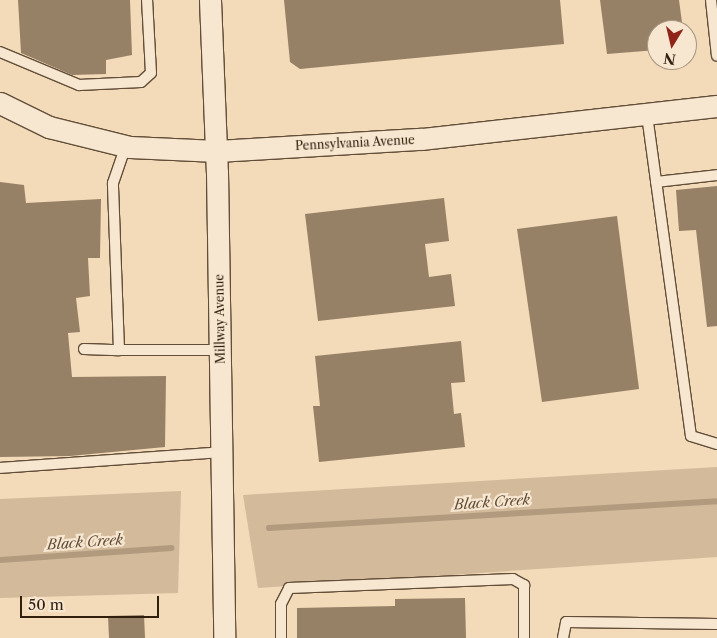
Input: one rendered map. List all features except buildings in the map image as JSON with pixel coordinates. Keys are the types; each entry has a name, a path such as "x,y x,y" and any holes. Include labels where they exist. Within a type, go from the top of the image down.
{"street":[{"name":"Millway Avenue","path":"210,0 217,151 223,452 224,638"},
{"name":"Pennsylvania Avenue","path":"0,103 49,127 126,146 217,151 422,140 717,106"}],"lane":[{"path":"0,52 79,85 141,82 151,73 147,0"},
{"path":"711,0 717,56"},
{"path":"647,115 691,436 717,444"},
{"path":"119,350 113,183 126,146"},
{"path":"656,182 717,175"},
{"path":"84,349 221,350"},
{"path":"0,468 223,452"},
{"path":"280,638 281,604 289,588 513,579 524,585 524,638"},
{"path":"563,638 566,622 717,624"}],"shaded area":[{"path":"717,467 717,557 258,588 243,495"},
{"path":"181,491 178,593 0,598 0,499"}],"waterway":[{"name":"Black Creek","path":"269,528 717,501"},
{"name":"Black Creek","path":"0,560 172,548"}]}
